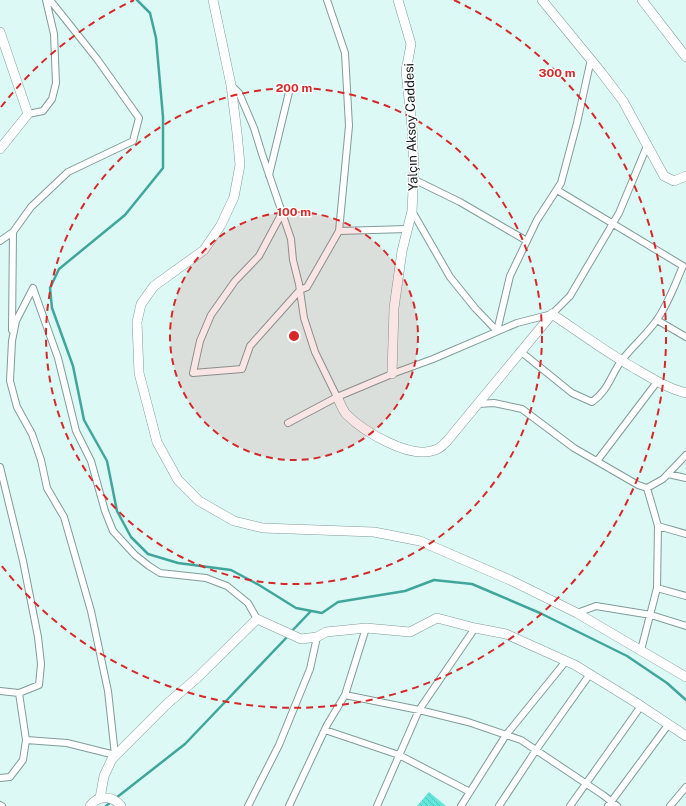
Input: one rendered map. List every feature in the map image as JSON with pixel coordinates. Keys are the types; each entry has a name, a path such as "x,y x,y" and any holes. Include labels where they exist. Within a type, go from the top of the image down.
{"street":[{"path":"0,149 28,114 43,111 52,99 56,83 54,34 46,0"},
{"path":"0,241 13,232 31,207 68,172 133,141 139,118 98,59 50,0"},
{"path":"213,0 231,85 240,166 234,197 221,225 204,250 154,286 141,304 137,322 139,374 157,442 178,480 200,501 234,521 263,528 374,532 420,541 510,580 577,613 686,677"},
{"path":"282,213 259,256 235,281 211,316 200,341 194,373 242,369 250,346 300,290 307,287 338,231 349,126 346,60 327,0"},
{"name":"Yalçın Aksoy Caddesi","path":"392,374 394,308 402,251 412,211 413,179 412,127 406,71 411,44 398,0"},
{"path":"542,0 591,59 623,101 664,176 674,181 686,176"},
{"path":"642,0 686,57"},
{"path":"0,32 28,114"},
{"path":"497,332 510,276 537,220 561,183 591,59"},
{"path":"231,85 239,93 246,107 270,176 291,239 293,260 300,290 304,318 315,352 337,397 346,413 377,438 401,449 421,452 435,450 445,442 552,314 570,296 619,213 647,146"},
{"path":"270,176 290,92"},
{"path":"413,179 460,202 527,241"},
{"path":"520,352 572,393 592,402 598,398 611,381 622,361 657,320 685,267 557,190"},
{"path":"412,211 450,277 497,332"},
{"path":"338,231 407,229"},
{"path":"13,232 10,381 17,407 32,434 41,460 48,488 64,517 91,611 108,691 115,755"},
{"path":"12,341 16,322 33,288 58,358 76,431 91,461 105,511 113,531 135,555 160,573 206,578 227,586 248,602 257,619 301,640 317,637 326,632 366,628 410,632 437,618 506,634 566,661 590,674 686,736"},
{"path":"288,423 337,397 392,374 433,359 518,323 552,314 622,361 657,382 670,389 686,394"},
{"path":"657,320 686,337"},
{"path":"597,461 657,382"},
{"path":"478,404 494,403 522,409 574,448 638,485 647,488 663,479 686,455"},
{"path":"0,466 23,561 38,637 41,664 39,685 19,693 0,691"},
{"path":"668,474 686,478"},
{"path":"641,650 657,588 658,526 647,488"},
{"path":"658,526 686,534"},
{"path":"657,588 686,596"},
{"path":"577,613 596,606 651,615 686,626"},
{"path":"100,798 104,776 115,755 257,619"},
{"path":"289,806 325,730 345,695 366,628"},
{"path":"378,806 419,710 475,628"},
{"path":"248,806 279,745 310,669 317,637"},
{"path":"461,806 506,735 566,661"},
{"path":"499,806 536,750 590,674"},
{"path":"0,778 10,777 23,760 26,740 19,693"},
{"path":"345,695 419,710 468,722 521,740 585,783 612,805 668,724"},
{"path":"570,806 641,706"},
{"path":"325,730 399,755 470,792"},
{"path":"26,740 67,743 115,755"},
{"path":"670,806 686,786"},
{"path":"90,806 94,801 100,798 111,798 121,806"}],"building":[{"path":"429,792 446,806 417,806"}],"waterway":[{"path":"137,0 150,13 156,38 163,117 163,168 125,215 59,269 50,288 52,308 73,366 84,420 107,461 117,511 131,537 148,554 178,563 231,570 296,608 322,613 338,602 405,591 434,580 472,584 540,613 627,656 667,683 686,700"},
{"path":"291,632 311,611"},
{"path":"116,798 185,744 288,636"},
{"path":"106,806 112,801"}]}
